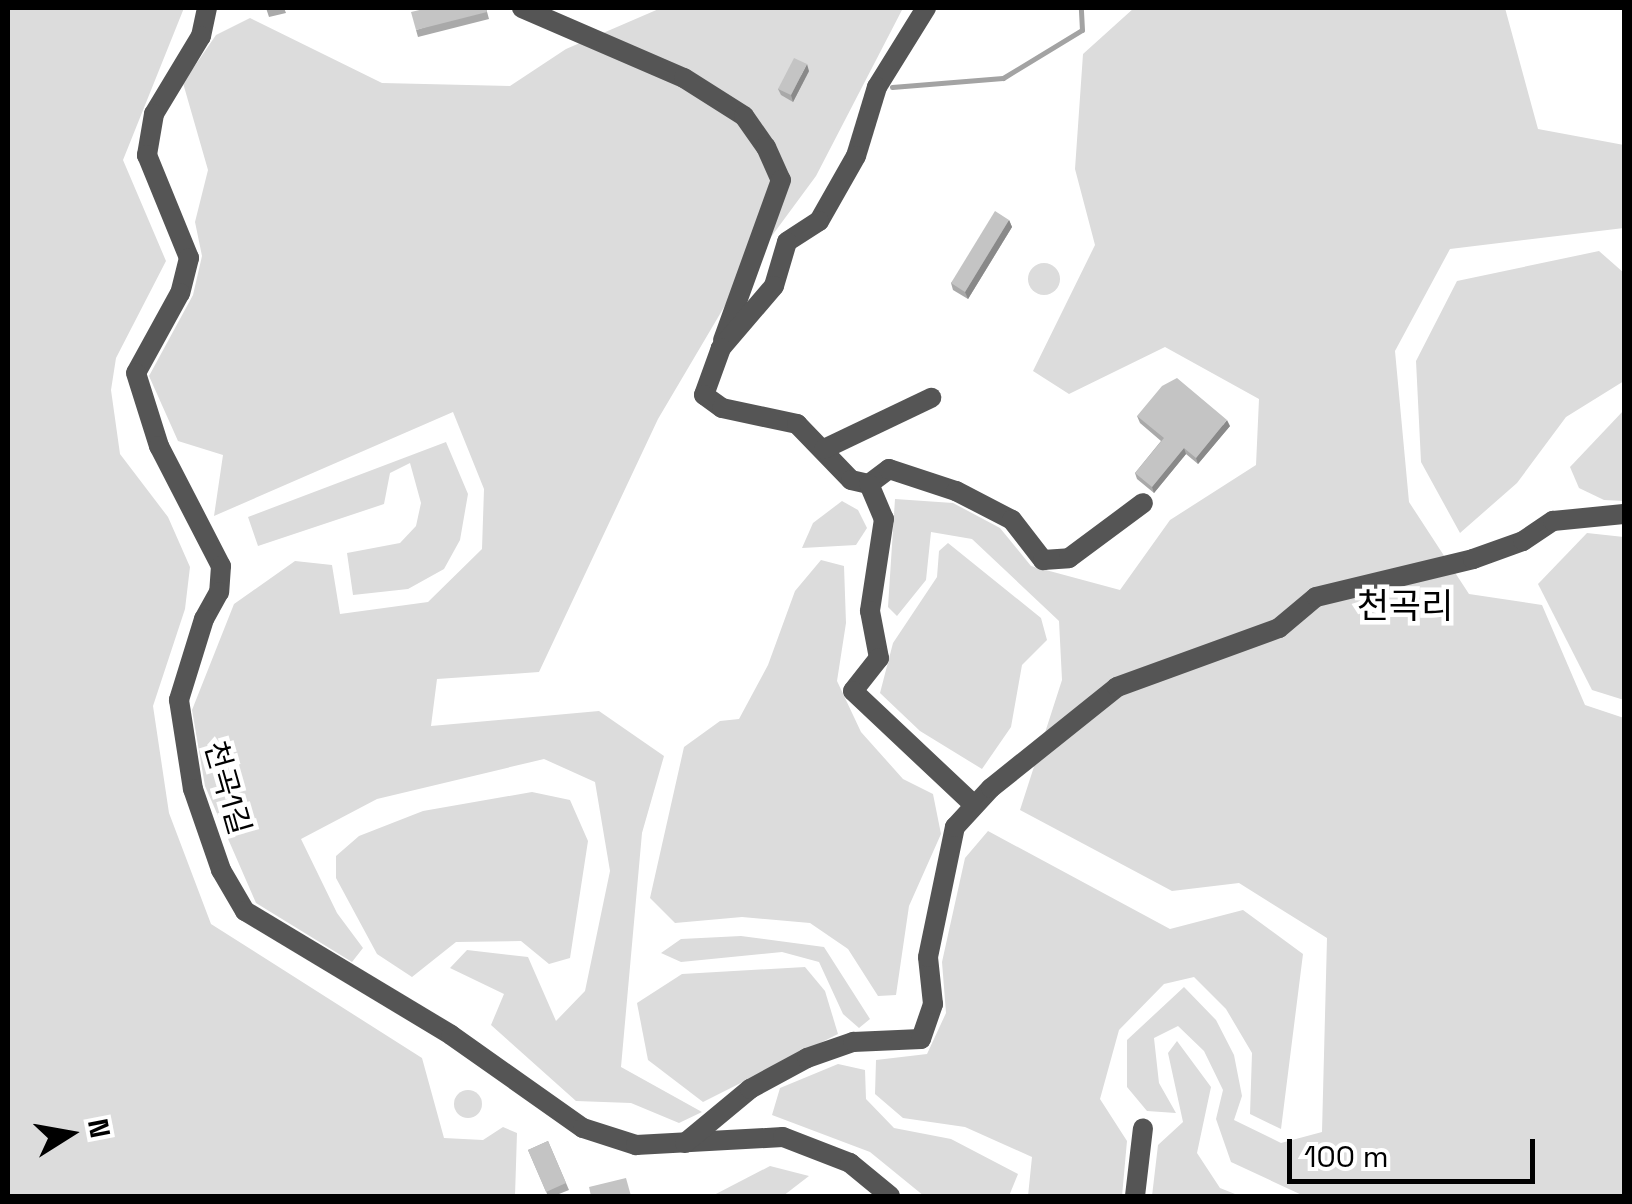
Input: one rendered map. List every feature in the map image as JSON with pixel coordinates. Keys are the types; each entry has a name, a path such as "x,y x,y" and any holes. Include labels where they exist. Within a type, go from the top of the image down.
{"street":[{"name":"천곡1길","path":"206,8 201,36 154,114 147,155 189,258 180,293 136,373 159,446 220,566 220,592 204,618 179,700 193,790 221,870 245,911 452,1035 582,1128 636,1145 784,1137 850,1163 890,1196"},
{"path":"522,8 684,78 744,116 766,147 781,180 704,395 722,408 797,424 851,480 869,484 890,469 956,491 1012,520 1043,560 1070,558 1143,503"},
{"path":"721,348 774,286 787,242 819,221 856,156 877,88 926,8"},
{"path":"824,449 931,398"},
{"path":"869,484 884,519 870,611 879,658 853,691 974,805"},
{"path":"684,1144 750,1089 807,1058 853,1042 887,1046 921,1039 932,1004 928,957 955,827 974,805 1116,687 1279,628 1316,597 1473,559 1523,541 1553,522 1624,514"},
{"path":"1135,1196 1143,1128"}],"shaded area":[{"path":"8,8 184,8 123,160 166,261 116,358 111,390 120,454 168,517 190,567 185,609 153,706 169,813 211,924 422,1058 444,1138 483,1140 503,1127 517,1133 515,1196 8,1196"},
{"path":"661,8 903,8 816,176 743,275 658,419 539,672 437,679 431,726 599,711 664,756 642,833 621,1067 702,1112 679,1123 631,1103 576,1101 491,1025 504,994 450,968 467,950 528,957 556,1021 585,991 610,871 595,782 544,759 377,799 301,839 337,913 363,948 352,962 256,903 205,786 192,710 234,604 295,561 332,565 340,614 428,602 482,549 484,489 453,412 214,516 223,455 178,441 149,376 193,295 202,256 195,222 208,170 183,83 216,35 250,18 382,83 510,86 566,49"},
{"path":"1134,8 1505,8 1538,129 1624,145 1624,228 1450,249 1395,351 1409,502 1469,594 1542,605 1585,705 1624,718 1624,1196 1304,1196 1231,1162 1216,1119 1223,1090 1204,1051 1178,1026 1154,1038 1159,1083 1176,1113 1147,1111 1127,1087 1127,1040 1184,987 1216,1020 1234,1055 1242,1096 1234,1120 1281,1143 1322,1132 1327,938 1239,883 1172,891 1020,810 1062,680 1059,621 972,539 931,532 926,580 897,616 888,607 895,499 953,503 1000,528 1031,566 1120,590 1170,520 1256,465 1259,399 1165,347 1069,394 1033,371 1095,245 1075,169 1083,54"},
{"path":"1599,251 1624,273 1624,381 1566,417 1517,483 1460,533 1421,462 1416,361 1457,281"},
{"path":"1044,263 1055,268 1060,279 1055,290 1044,295 1033,290 1028,279 1033,268"},
{"path":"1624,410 1624,501 1604,500 1579,488 1570,467"},
{"path":"446,442 468,494 460,540 444,569 408,589 353,595 347,553 400,543 416,526 421,503 410,463 390,473 384,504 258,546 248,517"},
{"path":"842,501 858,510 867,528 856,545 802,548 813,523"},
{"path":"1587,533 1624,537 1624,700 1592,690 1538,584"},
{"path":"948,543 1041,618 1047,640 1022,665 1011,727 982,769 920,731 880,693 893,643 937,577 939,551"},
{"path":"821,560 844,566 846,623 837,681 861,732 903,779 933,794 941,834 909,906 896,995 878,996 848,949 810,923 742,917 675,923 650,898 684,747 720,721 739,719 768,665 795,591"},
{"path":"532,792 570,800 588,841 570,958 549,964 521,941 456,942 412,977 377,954 336,878 336,856 359,836 423,811"},
{"path":"988,831 1170,929 1243,910 1303,954 1281,1129 1250,1114 1252,1053 1226,1009 1194,977 1164,984 1119,1030 1100,1099 1127,1141 1122,1196 1028,1196 1032,1157 965,1127 903,1118 875,1094 876,1060 927,1054 946,1013 942,962 965,858"},
{"path":"741,936 824,947 870,1019 859,1028 843,1014 819,962 782,952 681,962 661,953 681,939"},
{"path":"805,967 825,991 838,1034 703,1102 648,1060 637,1003 682,974"},
{"path":"1177,1041 1211,1087 1197,1153 1220,1188 1240,1196 1152,1196 1158,1145 1183,1122 1168,1053"},
{"path":"838,1064 865,1070 866,1099 894,1128 951,1139 1018,1174 1009,1196 924,1196 870,1152 772,1115 780,1088"},
{"path":"468,1090 478,1094 482,1104 478,1114 468,1118 458,1114 454,1104 458,1094"},
{"path":"770,1166 809,1176 783,1196 712,1196"}],"building":[{"path":"428,8 485,8 487,12 416,30 411,12"},
{"path":"794,58 807,64 791,95 778,89"},
{"path":"995,211 1009,220 965,292 951,283"},
{"path":"1177,378 1227,420 1196,458 1184,448 1152,487 1135,473 1164,438 1137,416 1162,386"},
{"path":"548,1141 566,1183 546,1192 528,1150"},
{"path":"626,1178 631,1196 591,1196 589,1187"}],"waterway":[{"path":"892,87 1003,78 1082,30 1081,8"}],"district":[{"name":"천곡리","path":"1405,606"}]}
